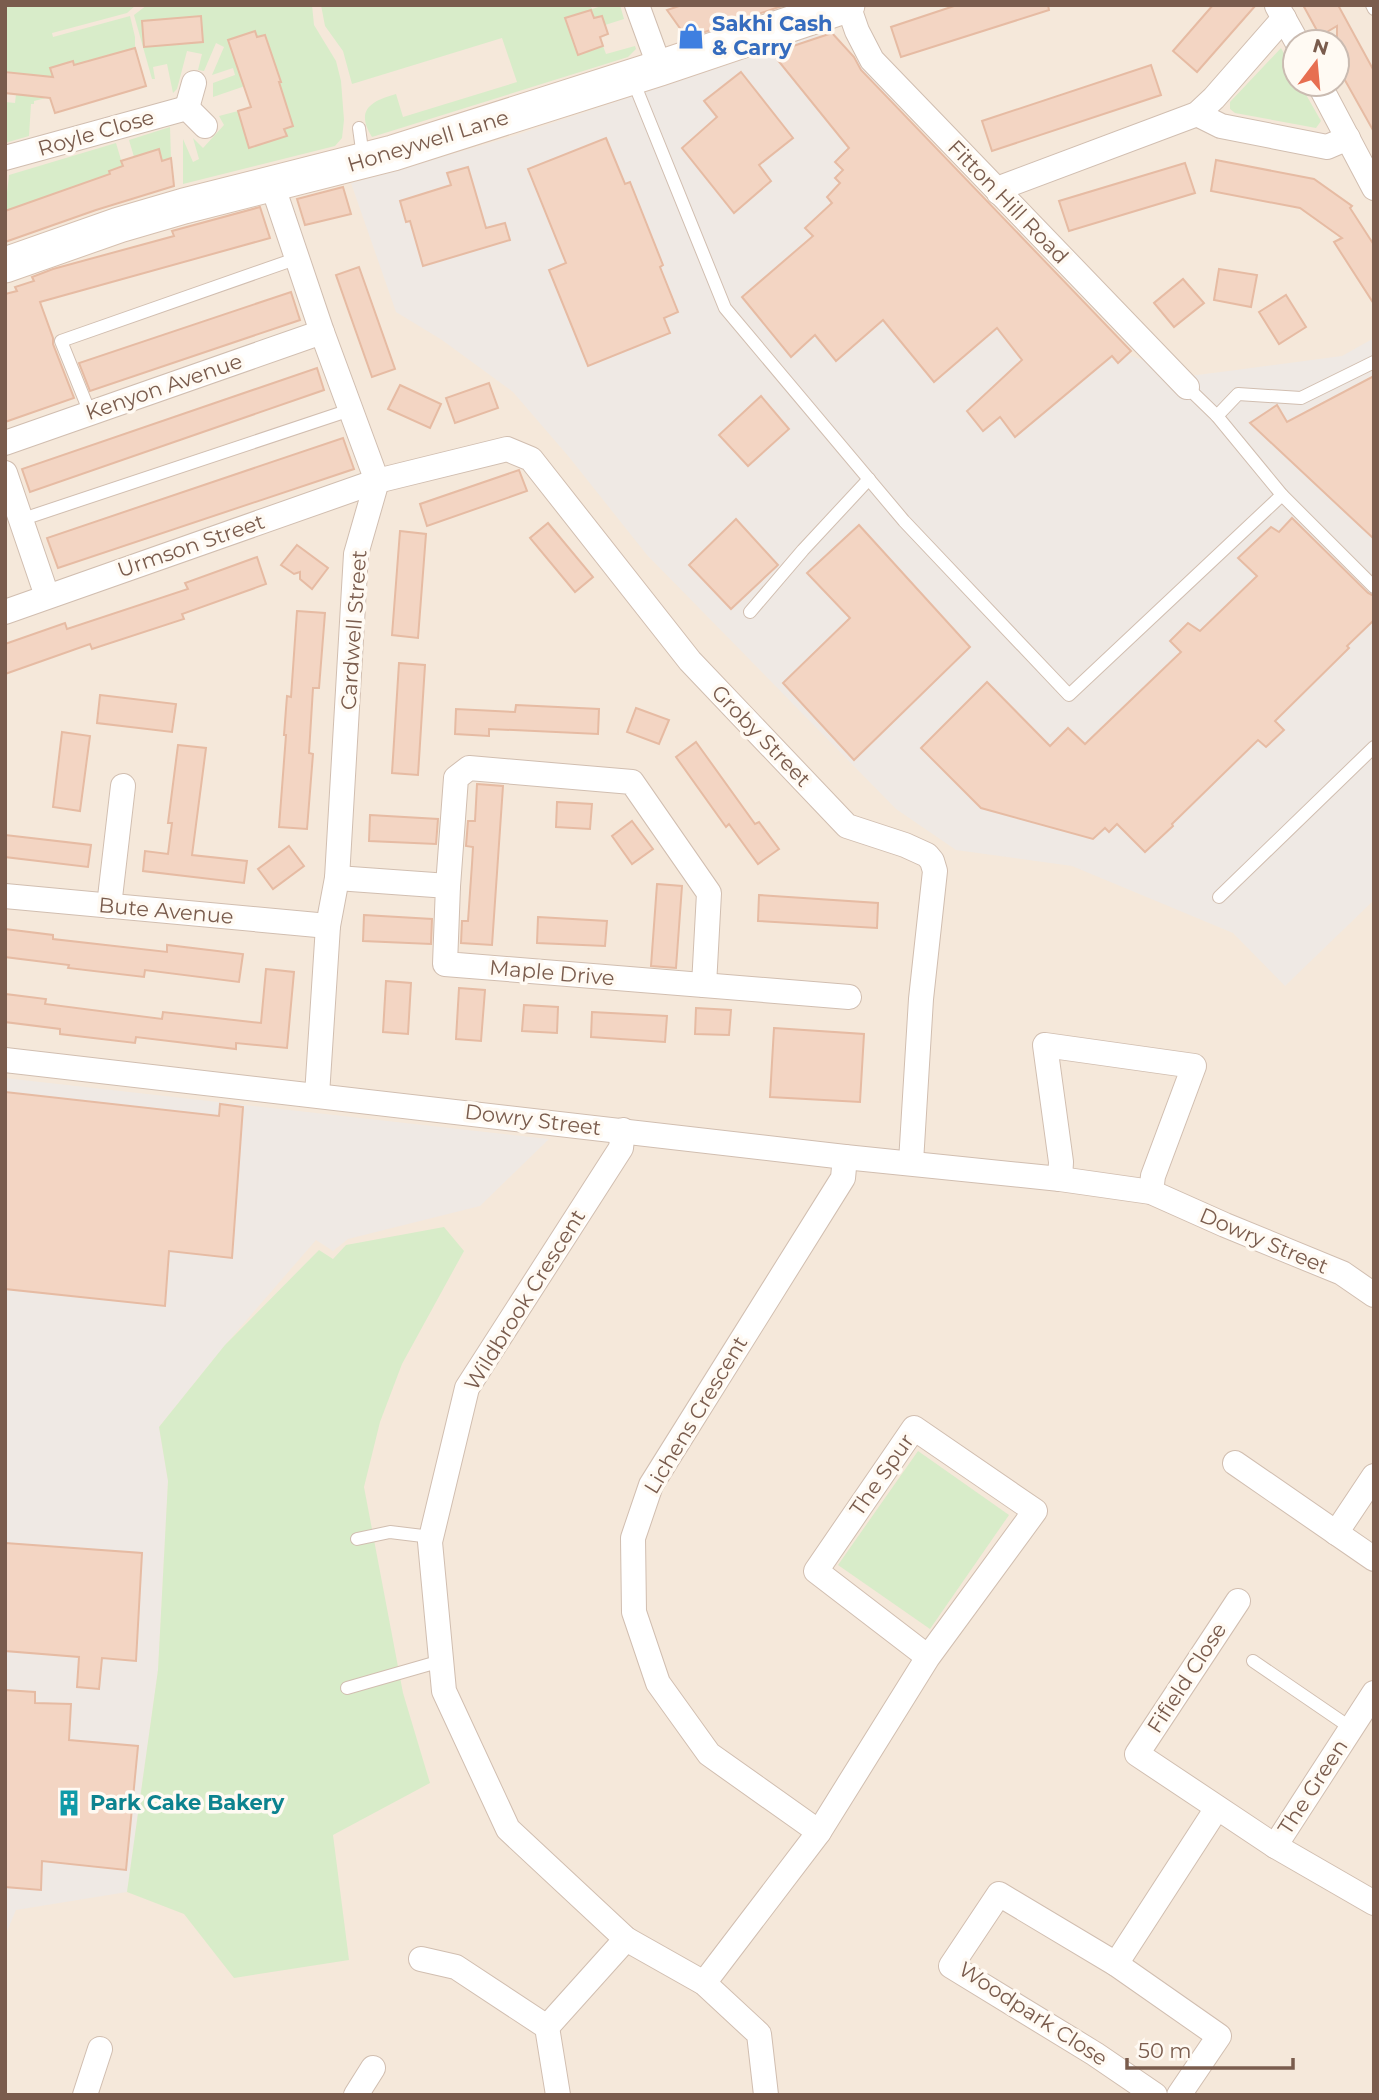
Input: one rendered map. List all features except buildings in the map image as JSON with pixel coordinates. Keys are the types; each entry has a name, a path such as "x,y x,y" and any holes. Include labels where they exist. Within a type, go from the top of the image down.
{"street":[{"path":"637,5 646,73"},
{"name":"Honeywell Lane","path":"5,265 119,225 272,184 362,145 646,73 848,5"},
{"name":"Fitton Hill Road","path":"848,5 857,31 872,60 1187,387"},
{"path":"999,192 1010,184 1197,114 1214,99 1280,12 1289,28"},
{"path":"194,83 187,108 205,126"},
{"path":"1327,98 1374,188"},
{"name":"Royle Close","path":"5,158 187,108"},
{"path":"1197,114 1221,126 1327,147 1348,138"},
{"path":"272,184 322,332 377,481"},
{"name":"Kenyon Avenue","path":"5,443 322,332"},
{"name":"Groby Street","path":"377,481 507,449 531,458 690,661 847,826 905,845 927,855 932,861 935,871 921,999 911,1162"},
{"path":"5,473 15,515 47,596"},
{"name":"Urmson Street","path":"5,612 377,481"},
{"name":"Cardwell Street","path":"317,1095 328,926 337,878 356,554 377,481"},
{"path":"337,878 448,886 456,778 469,768 632,782 709,892 704,985"},
{"path":"109,906 123,786"},
{"name":"Maple Drive","path":"448,886 445,964 849,996"},
{"name":"Bute Avenue","path":"5,896 328,926"},
{"path":"1060,1179 1061,1162 1045,1045 1194,1066 1153,1176 1152,1192"},
{"name":"Dowry Street","path":"5,1060 845,1157 1060,1179 1152,1192 1342,1273 1374,1294"},
{"name":"Wildbrook Crescent","path":"623,1130 621,1148 467,1388 430,1542 444,1691 508,1829 626,1939 704,1983 759,2034 766,2095"},
{"name":"Lichens Crescent","path":"820,1832 709,1754 658,1683 634,1612 633,1538 651,1485 843,1178 845,1157"},
{"name":"The Spur","path":"704,1983 820,1832 928,1657 1035,1511 914,1428 816,1571 928,1657"},
{"path":"1235,1463 1374,1559"},
{"path":"1336,1533 1374,1476"},
{"name":"Fifield Close","path":"1137,1754 1238,1601"},
{"name":"The Green","path":"1275,1846 1374,1693"},
{"name":"The Green","path":"1137,1754 1275,1846 1374,1903"},
{"path":"1116,1964 1217,1808"},
{"name":"Woodpark Close","path":"1155,2095 1095,2054 951,1966 999,1894 1116,1964 1219,2036 1179,2095"},
{"path":"547,2027 626,1939"},
{"path":"421,1959 456,1967 547,2027 558,2095"},
{"path":"85,2095 100,2049"},
{"path":"356,2095 373,2068"}],"lane":[{"path":"646,73 725,308 904,521 1069,695 1282,495"},
{"path":"90,413 61,341 298,258"},
{"path":"1217,416 1238,394 1301,398 1374,362"},
{"path":"1187,387 1217,416 1282,495 1374,587"},
{"path":"15,515 350,410"},
{"path":"750,612 803,550 869,480"},
{"path":"1219,897 1374,747"},
{"path":"357,1539 390,1532 431,1537"},
{"path":"346,1688 441,1661"},
{"path":"1253,1661 1351,1728"}],"shaded area":[{"path":"5,5 1374,5 1374,2095 5,2095"},
{"path":"831,30 991,213 1131,356 1190,376 1342,356 1374,338 1374,900 1285,986 1233,933 1072,866 956,850 896,809 647,555 513,392 442,340 396,312 351,183 507,138"},
{"path":"5,1078 549,1139 480,1206 348,1239 333,1251 316,1240 225,1345 159,1427 168,1481 158,1670 127,1892 16,1910 5,1936"}],"green space":[{"path":"5,5 136,5 127,13 52,33 53,37 130,16 135,48 123,51 125,59 114,63 111,54 87,61 76,72 72,61 50,68 53,79 50,97 31,104 29,136 5,143 5,102 15,103 16,94 31,96 33,75 5,72"},
{"path":"147,5 312,5 314,25 336,61 341,81 344,120 342,138 335,146 183,184 183,139 193,162 199,159 193,138 203,148 224,125 219,116 238,111 250,148 287,136 266,87 281,81 278,71 271,73 266,60 273,58 266,35 257,37 255,31 245,86 213,97 213,83 235,75 233,68 212,75 224,47 216,43 204,71 198,70 202,54 187,51 177,89 173,93 167,64 153,67 155,79 152,79 134,15","holes":["201,16 203,42 145,47 143,21"]},
{"path":"321,5 590,5 592,9 605,5 620,5 624,19 605,25 602,16 594,18 591,10 565,18 578,55 603,46 606,54 635,46 636,49 628,57 372,137 365,120 366,113 368,108 379,100 396,94 403,117 517,82 502,38 352,84 343,51 325,26"},
{"path":"1281,48 1281,98 1308,98 1321,121 1316,128 1235,113 1230,109 1230,102"},
{"path":"170,127 171,158 137,167 129,140"},
{"path":"116,143 124,170 116,168 109,171 110,174 5,211 9,175"},
{"path":"444,1227 464,1251 402,1364 380,1422 364,1487 403,1693 430,1783 333,1835 349,1960 234,1978 184,1914 127,1892 158,1670 168,1481 159,1427 225,1345 319,1250 333,1259 346,1245"},
{"path":"918,1451 1009,1515 930,1629 838,1565"}],"place":[{"name":"Sakhi Cash & Carry","path":"691,36"},
{"name":"Park Cake Bakery","path":"69,1803"}]}
